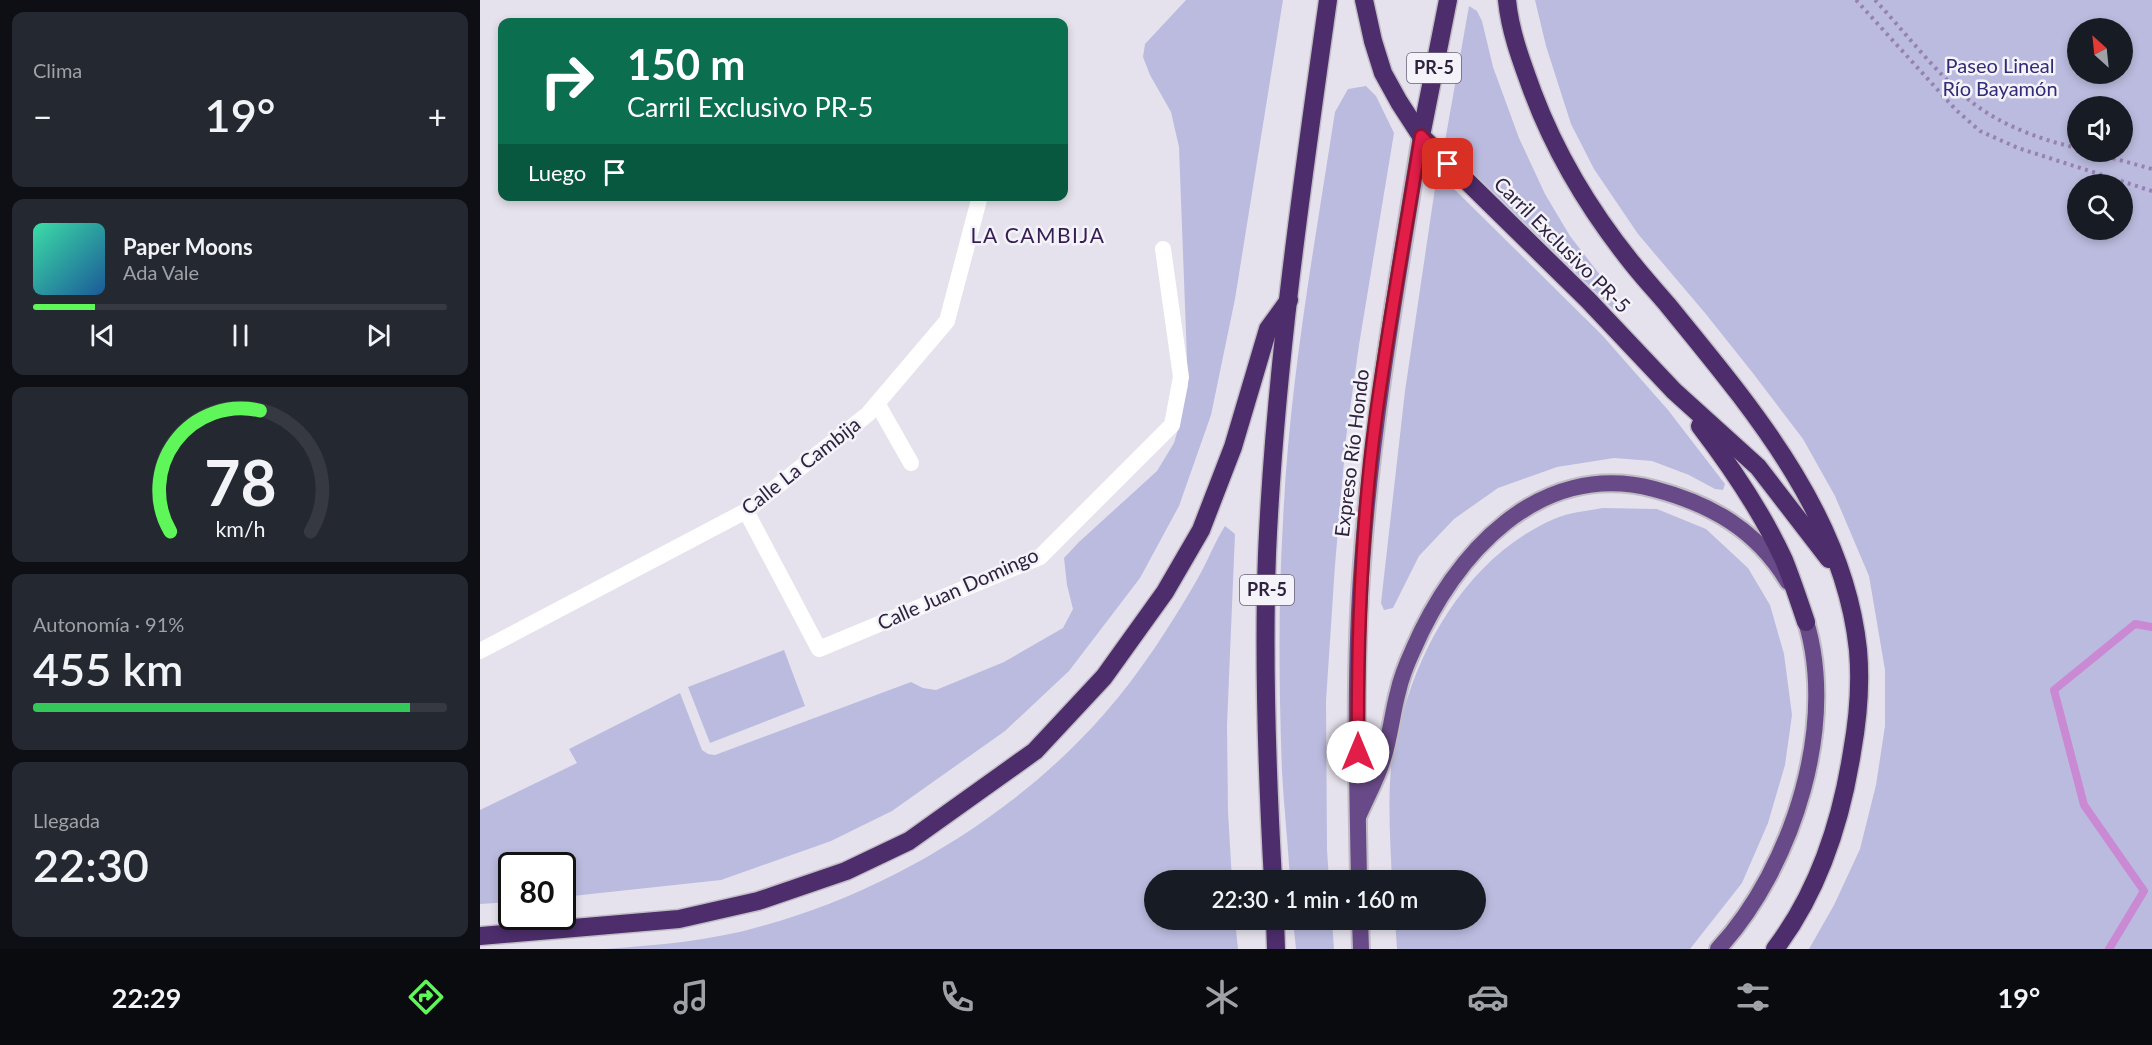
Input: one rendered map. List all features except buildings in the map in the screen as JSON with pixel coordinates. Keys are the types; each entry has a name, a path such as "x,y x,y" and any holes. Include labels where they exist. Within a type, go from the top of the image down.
{"highway":[{"name":"PR-5","path":"1272,870 1266,761 1267,555 1278,403 1289,300 1328,0"},
{"name":"Carril Exclusivo PR-5","path":"1364,0 1372,41 1383,72 1398,102 1421,136 1588,300 1674,390"},
{"name":"Expreso Río Hondo","path":"1359,870 1357,688 1362,564 1376,417 1421,136 1448,0"},
{"path":"1507,0 1518,49 1530,85 1542,117 1565,164 1601,221 1632,264 1748,406 1783,455 1819,519 1841,575 1856,640 1859,681 1855,736 1848,782 1829,851 1802,905 1775,949"},
{"path":"480,936 679,918 758,901 846,871 909,841 1035,751 1104,677 1165,592 1201,530 1233,447 1268,329 1289,300"},
{"path":"1674,390 1758,467 1841,575"},
{"path":"1674,390 1749,496 1785,563 1812,644 1816,691 1806,780 1798,806 1771,874 1750,909 1718,949"},
{"path":"1358,817 1383,758 1398,689 1413,649 1433,609 1460,569 1489,536 1524,509 1554,494 1593,484 1611,483 1645,487 1679,495 1712,510 1746,531 1764,549 1783,573 1796,596 1806,622"},
{"path":"1275,930 1276,949"},
{"path":"1360,930 1361,949"}],"street":[{"name":"Calle La Cambija","path":"480,651 746,511 868,414 947,321 979,201"},
{"name":"Calle Juan Domingo","path":"746,511 819,649 1040,557 1172,425 1181,377 1163,249"},
{"path":"877,403 911,463"}],"path":[{"path":"1856,0 1956,110 1980,131 2018,148 2152,191"},
{"path":"1875,0 1950,82 1979,107 2005,124 2067,144"},
{"path":"2127,162 2152,169"}],"green space":[{"path":"1186,0 1283,0 1235,299 1211,415 1179,506 1140,578 1069,671 1005,731 892,811 831,841 721,880 576,896 576,852 498,852 498,903 480,904 480,810 577,763 569,749 680,693 702,750 715,755 911,682 923,688 936,690 1004,662 1063,628 1073,609 1064,558 1157,471 1174,443 1188,386 1179,147 1171,112 1150,75 1143,57 1145,44"},
{"name":"Paseo Lineal Río Bayamón","path":"1535,0 2152,0 2152,949 1809,949 1834,905 1860,849 1876,785 1885,726 1885,670 1869,576 1835,496 1803,439 1705,313 1638,234 1594,169 1571,124 1546,46"},
{"path":"1469,6 1477,11 1482,21 1493,67 1519,138 1545,194 1570,236 1624,306 1621,310 1615,311 1449,149 1445,141"},
{"path":"1366,86 1376,96 1394,133 1346,438 1326,701 1328,870 1289,870 1280,710 1280,584 1286,470 1303,316 1335,112 1348,89"},
{"path":"1444,182 1453,188 1602,335 1668,410 1725,484 1723,490 1715,489 1689,475 1652,461 1614,458 1557,467 1498,488 1454,519 1419,556 1393,608 1384,610 1381,603 1405,391 1435,188"},
{"path":"1603,508 1657,509 1706,529 1748,568 1770,605 1784,654 1792,715 1785,765 1768,823 1742,883 1690,949 1397,949 1396,930 1486,930 1486,870 1392,870 1391,765 1397,731 1413,683 1440,625 1478,574 1501,552 1526,534 1554,519 1572,513"},
{"path":"1225,526 1235,534 1227,725 1231,870 1144,870 1144,930 1236,930 1238,949 605,949 704,939 762,926 810,911 857,892 904,870 949,844 1033,784 1105,713 1143,665 1177,613 1202,572"},
{"path":"784,650 805,706 710,743 688,687"},
{"path":"1294,930 1333,930 1334,949 1296,949"}],"waterway":[{"path":"2109,949 2144,891 2084,805 2054,690 2135,624 2152,627"}],"district":[{"name":"LA CAMBIJA","path":"1038,236"}],"route":[{"path":"1358,752 1357,688 1362,564 1376,417 1421,136 1448,164"}]}
